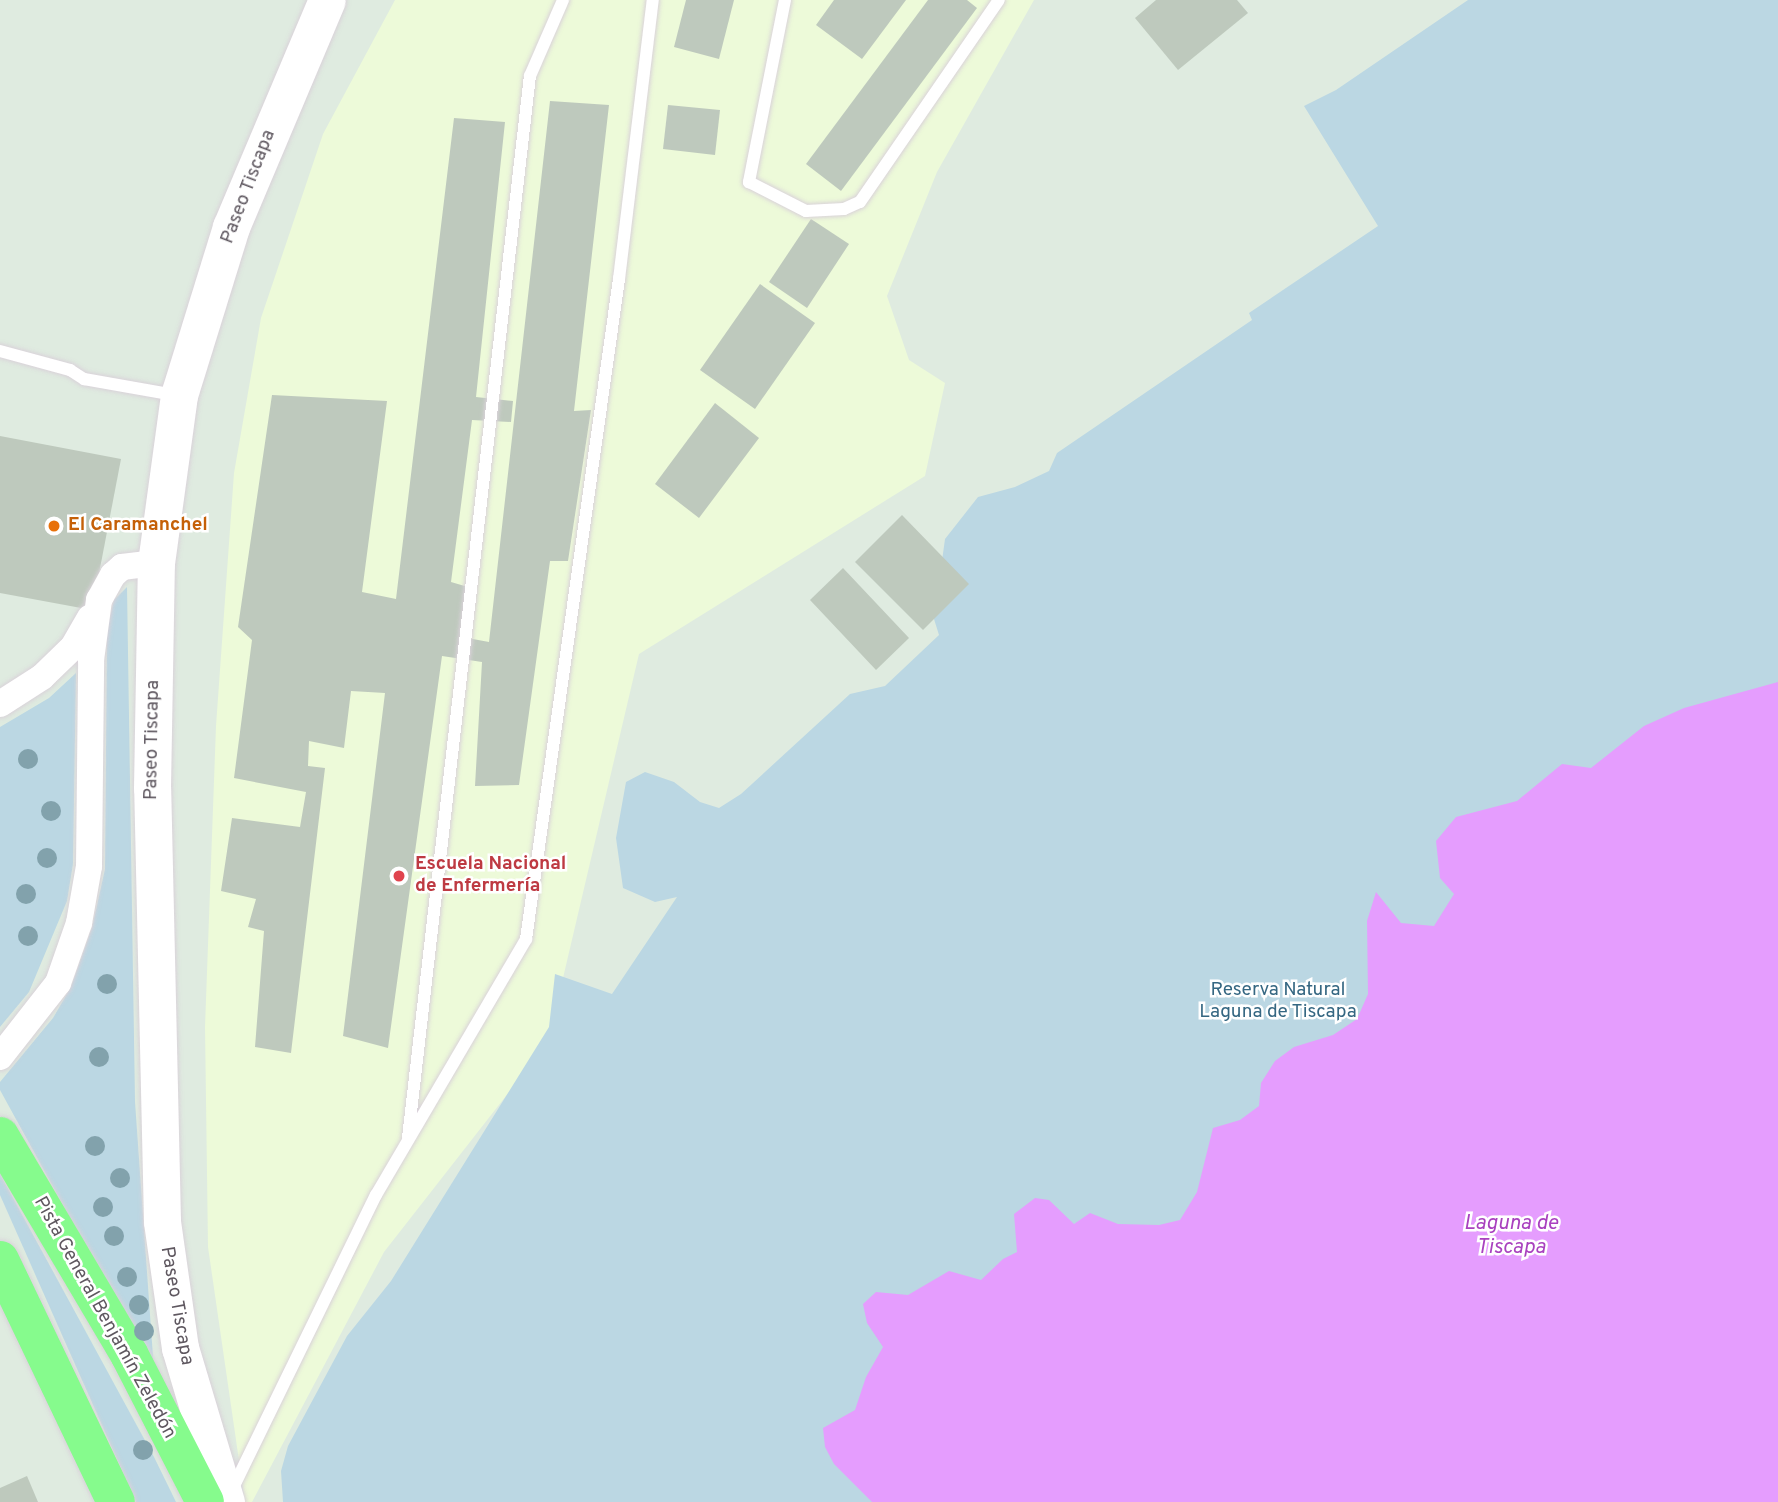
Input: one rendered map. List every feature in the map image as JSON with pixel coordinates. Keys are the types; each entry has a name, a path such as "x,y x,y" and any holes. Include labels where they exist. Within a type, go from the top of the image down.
{"highway":[{"name":"Pista General Benjamín Zeledón","path":"0,1136 129,1354 205,1502"},
{"path":"0,1260 116,1502"},
{"path":"0,1294 116,1502"}],"street":[{"name":"Paseo Tiscapa","path":"226,1502 180,1348 162,1221 152,788 156,563 179,395 231,227 327,0"},
{"path":"0,704 42,677 73,647 113,575 122,567 156,563"},
{"path":"0,1058 58,983 79,923 89,866 91,660 99,600"}],"lane":[{"path":"408,1143 530,76 563,0"},
{"path":"226,1502 376,1195 526,939 619,279 653,0"},
{"path":"785,0 749,182 806,211 844,209 860,202 999,0"},
{"path":"0,351 70,370 84,379 179,395"}],"shaded area":[{"name":"Escuela Nacional de Enfermería","path":"395,0 1034,0 937,172 887,296 909,360 945,383 925,476 639,654 548,1042 384,1252 252,1502 245,1502 208,1247 205,1027 216,726 234,473 261,318 323,134"}],"green space":[{"name":"Reserva Natural Laguna de Tiscapa","path":"1468,0 1778,0 1778,1502 283,1502 281,1471 288,1446 347,1336 391,1281 549,1027 555,974 612,994 677,897 655,902 623,888 616,838 626,782 645,772 674,782 700,802 719,808 741,794 850,694 885,686 939,635 934,619 945,539 978,497 1015,487 1049,471 1057,453 1252,320 1249,313 1378,226 1304,106 1336,90"},
{"path":"127,587 135,1102 154,1371 0,1090 0,1082 53,1018 71,987 92,928 105,869 107,631 114,600"},
{"path":"76,673 73,864 67,901 29,992 0,1027 0,727 49,698"},
{"path":"0,1174 176,1502 136,1502 0,1195"}],"water":[{"name":"Laguna de Tiscapa","path":"1778,682 1778,1502 872,1502 834,1464 825,1447 823,1428 855,1410 866,1377 883,1347 867,1323 863,1304 876,1292 908,1295 949,1271 981,1280 1003,1259 1017,1252 1014,1214 1035,1198 1049,1200 1074,1224 1090,1213 1118,1224 1159,1225 1180,1220 1197,1192 1213,1128 1240,1120 1259,1106 1261,1083 1275,1061 1294,1047 1333,1035 1357,1019 1368,994 1367,921 1376,892 1401,923 1434,926 1454,894 1440,878 1436,841 1456,817 1517,801 1562,764 1591,768 1644,726 1684,708"}],"building":[{"path":"686,0 734,0 719,59 674,47"},
{"path":"834,0 906,0 862,59 816,25"},
{"path":"928,0 967,0 977,8 841,191 806,164"},
{"path":"1156,0 1237,0 1248,13 1178,70 1135,18"},
{"path":"550,101 609,105 574,411 591,410 568,561 550,561 519,785 475,786 482,662 442,656 388,1048 343,1036 385,693 351,691 344,748 309,741 308,766 325,768 291,1053 255,1047 264,931 248,927 256,899 221,891 232,818 300,827 306,792 234,778 252,640 238,627 272,395 387,401 362,592 396,599 454,118 505,122 476,397 513,401 511,422 472,420 451,582 468,587 462,637 489,642"},
{"path":"668,105 720,110 715,155 663,149"},
{"path":"811,219 849,244 807,308 769,282"},
{"path":"760,284 815,323 755,409 700,370"},
{"path":"715,403 759,438 699,518 655,484"},
{"name":"El Caramanchel","path":"0,436 121,459 92,610 0,593"},
{"path":"902,515 969,584 923,630 855,562"},
{"path":"843,568 909,638 876,670 810,600"},
{"path":"27,1476 38,1502 0,1502 0,1488"}],"place":[{"name":"El Caramanchel","path":"54,526"},
{"name":"Escuela Nacional de Enfermería","path":"399,876"}]}
